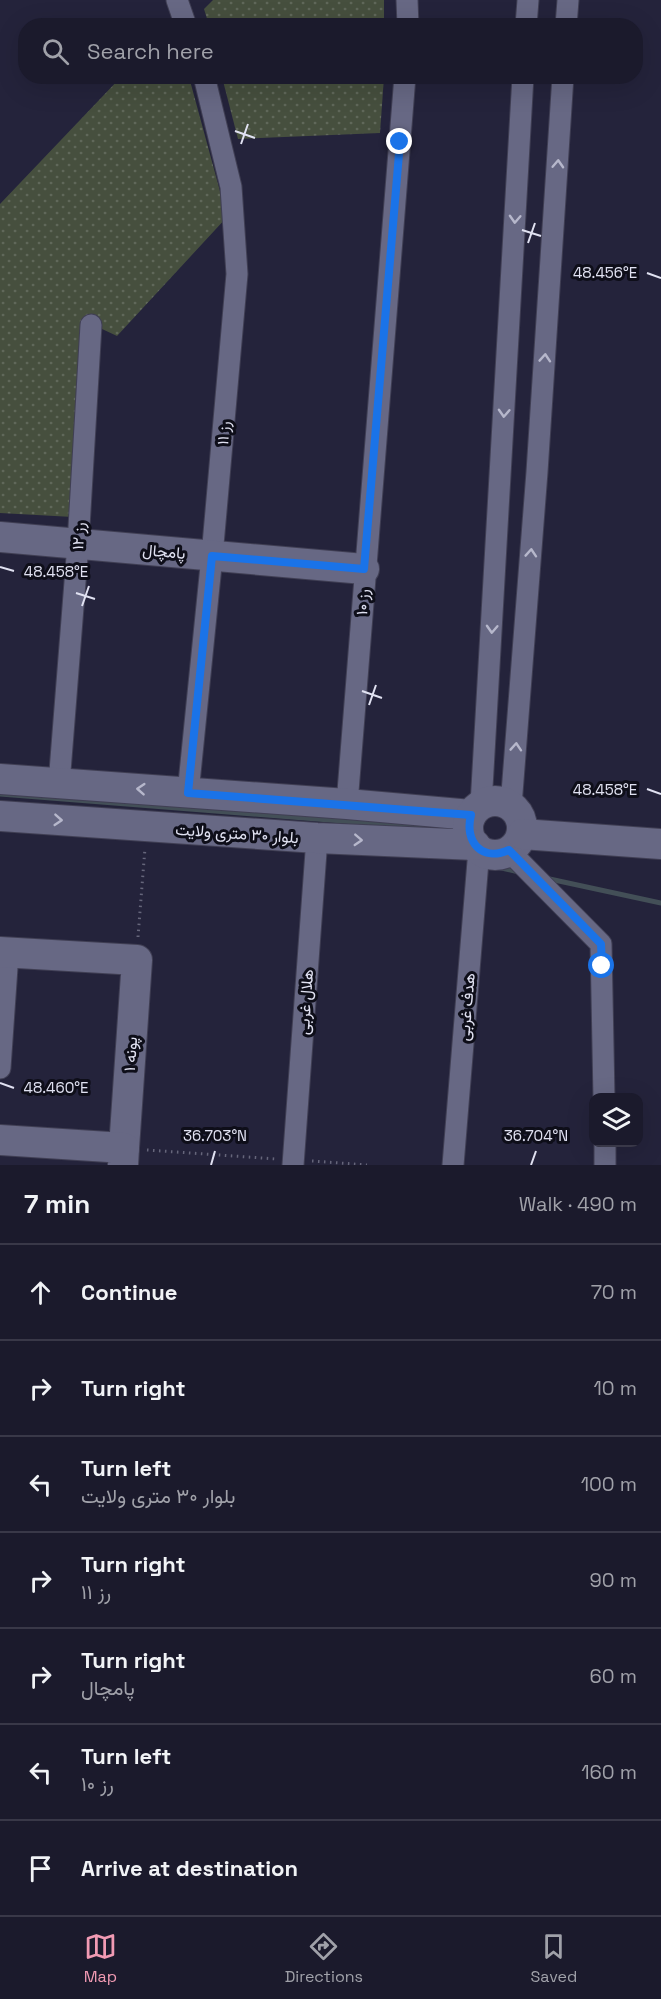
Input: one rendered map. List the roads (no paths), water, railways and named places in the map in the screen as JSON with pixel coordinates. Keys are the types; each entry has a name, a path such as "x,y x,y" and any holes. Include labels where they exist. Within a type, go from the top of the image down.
{"main road":[{"name":"پامچال","path":"0,537 364,569"},
{"path":"0,779 333,804 476,810 496,801 511,806 520,814 522,823 516,842 500,855 488,854 477,847 470,836 469,826 476,810"},
{"path":"317,838 323,827 324,815 333,804"},
{"name":"بلوار ۳۰ متری ولایت","path":"0,816 477,847"},
{"path":"516,842 661,844"},
{"name":"پونه ۱","path":"4,952 137,960 123,1157"},
{"path":"0,1140 123,1157"}],"street":[{"path":"177,0 183,18"},
{"path":"407,0 408,18"},
{"path":"527,18 528,0"},
{"path":"567,18 568,0"},
{"name":"رز ۱۱","path":"188,793 237,274 231,188 206,84"},
{"name":"رز ۱۰","path":"333,804 364,569 404,84"},
{"path":"476,810 523,84"},
{"path":"511,806 537,472 562,84"},
{"name":"رز ۱۲","path":"58,784 78,543 92,325"},
{"name":"هلال غربی","path":"293,1162 317,838"},
{"path":"516,842 601,944 604,1093"},
{"name":"هدف غربی","path":"453,1165 477,847"},
{"path":"0,1068 4,952"},
{"path":"605,1147 606,1165"}],"waterway":[{"path":"0,794 430,828"},
{"path":"485,862 488,865 519,872"},
{"path":"545,878 661,903"}]}
